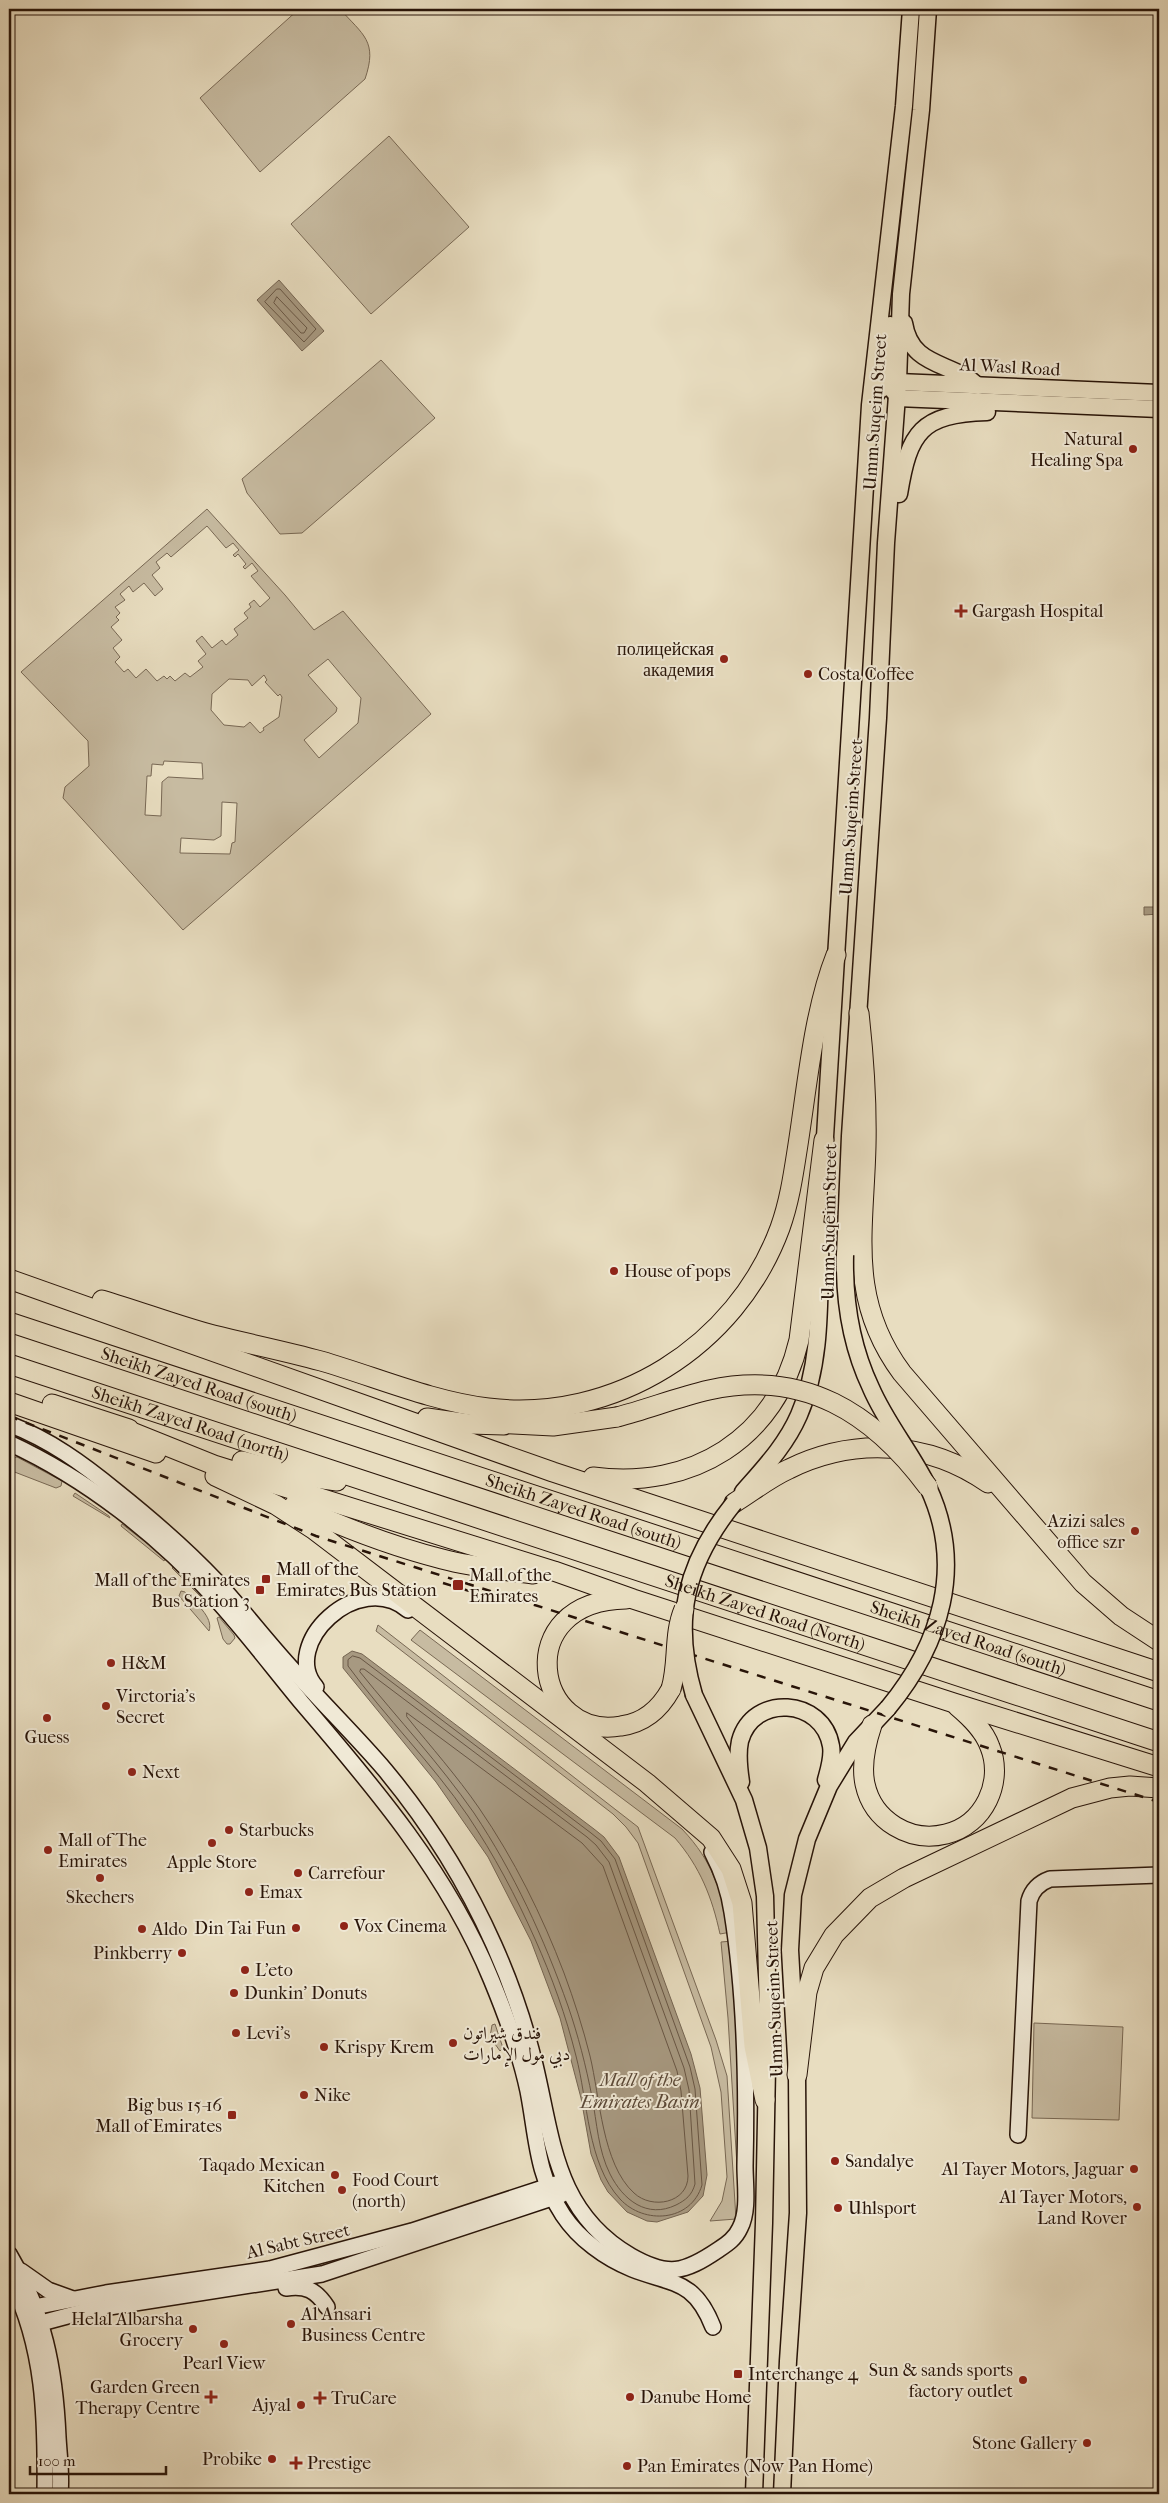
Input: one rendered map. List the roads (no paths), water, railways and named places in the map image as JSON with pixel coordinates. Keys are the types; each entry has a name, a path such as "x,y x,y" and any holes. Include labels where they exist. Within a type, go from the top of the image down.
{"highway":[{"path":"9,1288 160,1340 207,1341 325,1362 454,1402 489,1408 542,1409 578,1404 612,1395 660,1372 697,1347 729,1316 752,1284 771,1250 787,1207 819,1017 836,955"},
{"path":"859,1013 866,1104 862,1251 864,1287 868,1306 881,1342 902,1373 1012,1503 1095,1594 1121,1616 1159,1641"},
{"path":"553,1472 628,1480 669,1475 695,1466 720,1454 742,1438 762,1418 785,1382 799,1340 824,1140"},
{"path":"9,1270 207,1341 553,1472 1159,1672"},
{"path":"9,1279 207,1341 264,1356 440,1412 504,1425 561,1426 617,1417 720,1388 756,1385 793,1389 832,1402 874,1427 898,1449 928,1487"},
{"name":"Sheikh Zayed Road (south)","path":"9,1322 1159,1701"},
{"name":"Sheikh Zayed Road (north)","path":"9,1364 372,1484"},
{"path":"9,1389 117,1426 295,1475 372,1484"},
{"path":"9,1402 129,1446 184,1462 241,1482 357,1533 415,1552 474,1566 588,1584"},
{"path":"117,1426 214,1465 554,1570 633,1600 954,1704 1159,1767"},
{"path":"734,1503 787,1470 828,1454 872,1446 894,1447 937,1457 958,1465 977,1476 1012,1503"},
{"path":"184,1462 264,1498 301,1520 648,1783 694,1821 718,1848 731,1869 739,1891 744,1915 754,2046 765,2100"},
{"name":"Sheikh Zayed Road (North)","path":"372,1484 1159,1742"},
{"path":"633,1600 595,1603 585,1606 566,1618 554,1634 547,1654 547,1670 551,1686 561,1704 574,1716 590,1724 608,1727 634,1724 649,1716 662,1704 672,1689 676,1666 677,1633 684,1609"},
{"path":"872,1724 866,1746 864,1771 865,1783 874,1806 881,1816 901,1830 924,1836 948,1834 970,1823 986,1805 991,1794 995,1770 994,1758 985,1736 954,1704"},
{"path":"797,2075 807,1992 814,1968 834,1935 870,1898 904,1878 1072,1798 1110,1788 1130,1786 1159,1788"}],"main road":[{"name":"Umm Suqeim Street","path":"754,2494 764,2223 768,2016 765,1896 758,1848 744,1800 694,1695 684,1644 684,1609 690,1580 700,1552 715,1527 778,1452 799,1414 809,1385 815,1346 824,1140 870,405 904,106 910,9"},
{"name":"Umm Suqeim Street","path":"782,2494 788,2361 797,2245 797,2075 790,1950 791,1914 801,1858 821,1802 846,1756 909,1682 926,1652 942,1604 946,1570 943,1536 935,1504 928,1487 878,1403 863,1370 848,1313 845,1255 878,718 886,542 898,398 893,377 921,110 928,9"},
{"path":"886,542 880,510 886,413 881,406 870,405 880,390 893,377 896,268 889,241"},
{"path":"901,294 904,326 916,350 932,363 959,372 978,386"},
{"name":"Al Wasl Road","path":"893,377 978,386 1159,393"},
{"name":"Al Wasl Road","path":"898,398 1159,409"},
{"path":"888,523 898,506 908,450 924,430 952,415 1009,410 1039,404"},
{"path":"744,1800 738,1757 742,1735 750,1722 761,1713 782,1706 797,1708 810,1714 821,1724 828,1737 831,1759 821,1802"}],"street":[{"path":"9,1424 47,1441 84,1465 181,1546 218,1583 259,1640 410,1834 464,1923 502,2004 523,2069 538,2160 550,2192 572,2226 600,2251 633,2269 673,2281 686,2288 702,2306 713,2327"},
{"path":"9,1436 67,1466 84,1465"},
{"path":"9,1443 66,1474 136,1524 200,1582 259,1640 349,1730 394,1781 432,1834 469,1895 506,1974 526,2032 552,2148 566,2187 588,2220 608,2240 631,2256 663,2269 678,2270 698,2263 730,2242 743,2222 745,2186 741,2002 734,1925 729,1897 720,1870 694,1821"},
{"path":"349,1730 332,1704 312,1682 306,1667 309,1646 325,1621 335,1611 354,1601 373,1597 387,1598 405,1607 440,1633 461,1642"},
{"path":"361,1772 371,1776 383,1786 417,1833 423,1836 432,1834"},
{"path":"1018,2135 1029,1901 1033,1891 1043,1882 1050,1880 1159,1875"},
{"path":"494,2205 504,2196 529,2185 535,2175 538,2160"},
{"name":"Al Sabt Street","path":"36,2324 77,2312 335,2271 566,2187"},
{"name":"Al Sabt Street","path":"30,2308 74,2299 270,2269 412,2231 494,2205 550,2192"},
{"path":"9,2254 13,2273 30,2308 51,2367 57,2417 60,2494"},
{"path":"13,2273 48,2290 74,2299"},
{"path":"228,2288 247,2294 304,2287 316,2292 327,2307"},
{"path":"36,2324 43,2395 45,2494"}],"water":[{"path":"279,280 324,331 302,351 257,300"},
{"path":"1144,907 1159,907 1159,914 1144,915"},
{"name":"Mall of the Emirates Basin","path":"352,1651 362,1654 594,1829 604,1837 619,1857 691,2054 700,2088 707,2175 703,2196 688,2212 657,2222 647,2221 627,2212 608,2192 591,2154 581,2098 560,2018 531,1941 488,1857 436,1782 343,1668 343,1657"}],"railway":[{"path":"9,1416 316,1536 1159,1802"},
{"path":"443,1583 505,1602"}],"place":[{"name":"Natural Healing Spa","path":"1133,449"},
{"name":"Gargash Hospital","path":"961,611"},
{"name":"полицейская академия","path":"724,659"},
{"name":"Costa Coffee","path":"808,674"},
{"name":"House of pops","path":"614,1271"},
{"name":"Azizi sales office szr","path":"1135,1531"},
{"name":"Mall of the Emirates Bus Station","path":"266,1579"},
{"name":"Mall of the Emirates","path":"458,1585"},
{"name":"Mall of the Emirates Bus Station 3","path":"260,1590"},
{"name":"H&M","path":"111,1663"},
{"name":"Virctoria's Secret","path":"106,1706"},
{"name":"Guess","path":"47,1718"},
{"name":"Next","path":"132,1772"},
{"name":"Starbucks","path":"229,1830"},
{"name":"Apple Store","path":"212,1843"},
{"name":"Mall of The Emirates","path":"48,1850"},
{"name":"Carrefour","path":"298,1873"},
{"name":"Skechers","path":"100,1878"},
{"name":"Emax","path":"249,1892"},
{"name":"Vox Cinema","path":"344,1926"},
{"name":"Din Tai Fun","path":"296,1928"},
{"name":"Aldo","path":"142,1929"},
{"name":"Pinkberry","path":"182,1953"},
{"name":"L’eto","path":"245,1970"},
{"name":"Dunkin' Donuts","path":"234,1993"},
{"name":"Levi's","path":"236,2033"},
{"name":"فندق شيراتون دبي مول الإمارات","path":"453,2043"},
{"name":"Krispy Krem","path":"324,2047"},
{"name":"Nike","path":"304,2095"},
{"name":"Big bus 15-16 Mall of Emirates","path":"232,2115"},
{"name":"Sandalye","path":"835,2161"},
{"name":"Al Tayer Motors, Jaguar","path":"1134,2169"},
{"name":"Taqado Mexican Kitchen","path":"335,2175"},
{"name":"Food Court (north)","path":"342,2190"},
{"name":"Al Tayer Motors, Land Rover","path":"1137,2207"},
{"name":"Uhlsport","path":"838,2208"},
{"name":"Al Ansari Business Centre","path":"291,2324"},
{"name":"Helal Albarsha Grocery","path":"193,2329"},
{"name":"Pearl View","path":"224,2344"},
{"name":"Interchange 4","path":"738,2374"},
{"name":"Sun & sands sports factory outlet","path":"1023,2380"},
{"name":"Garden Green Therapy Centre","path":"211,2397"},
{"name":"Danube Home","path":"630,2397"},
{"name":"TruCare","path":"320,2398"},
{"name":"Ajyal","path":"301,2405"},
{"name":"Stone Gallery","path":"1087,2443"},
{"name":"Probike","path":"272,2459"},
{"name":"Prestige","path":"296,2463"},
{"name":"Pan Emirates (Now Pan Home)","path":"627,2466"}]}
